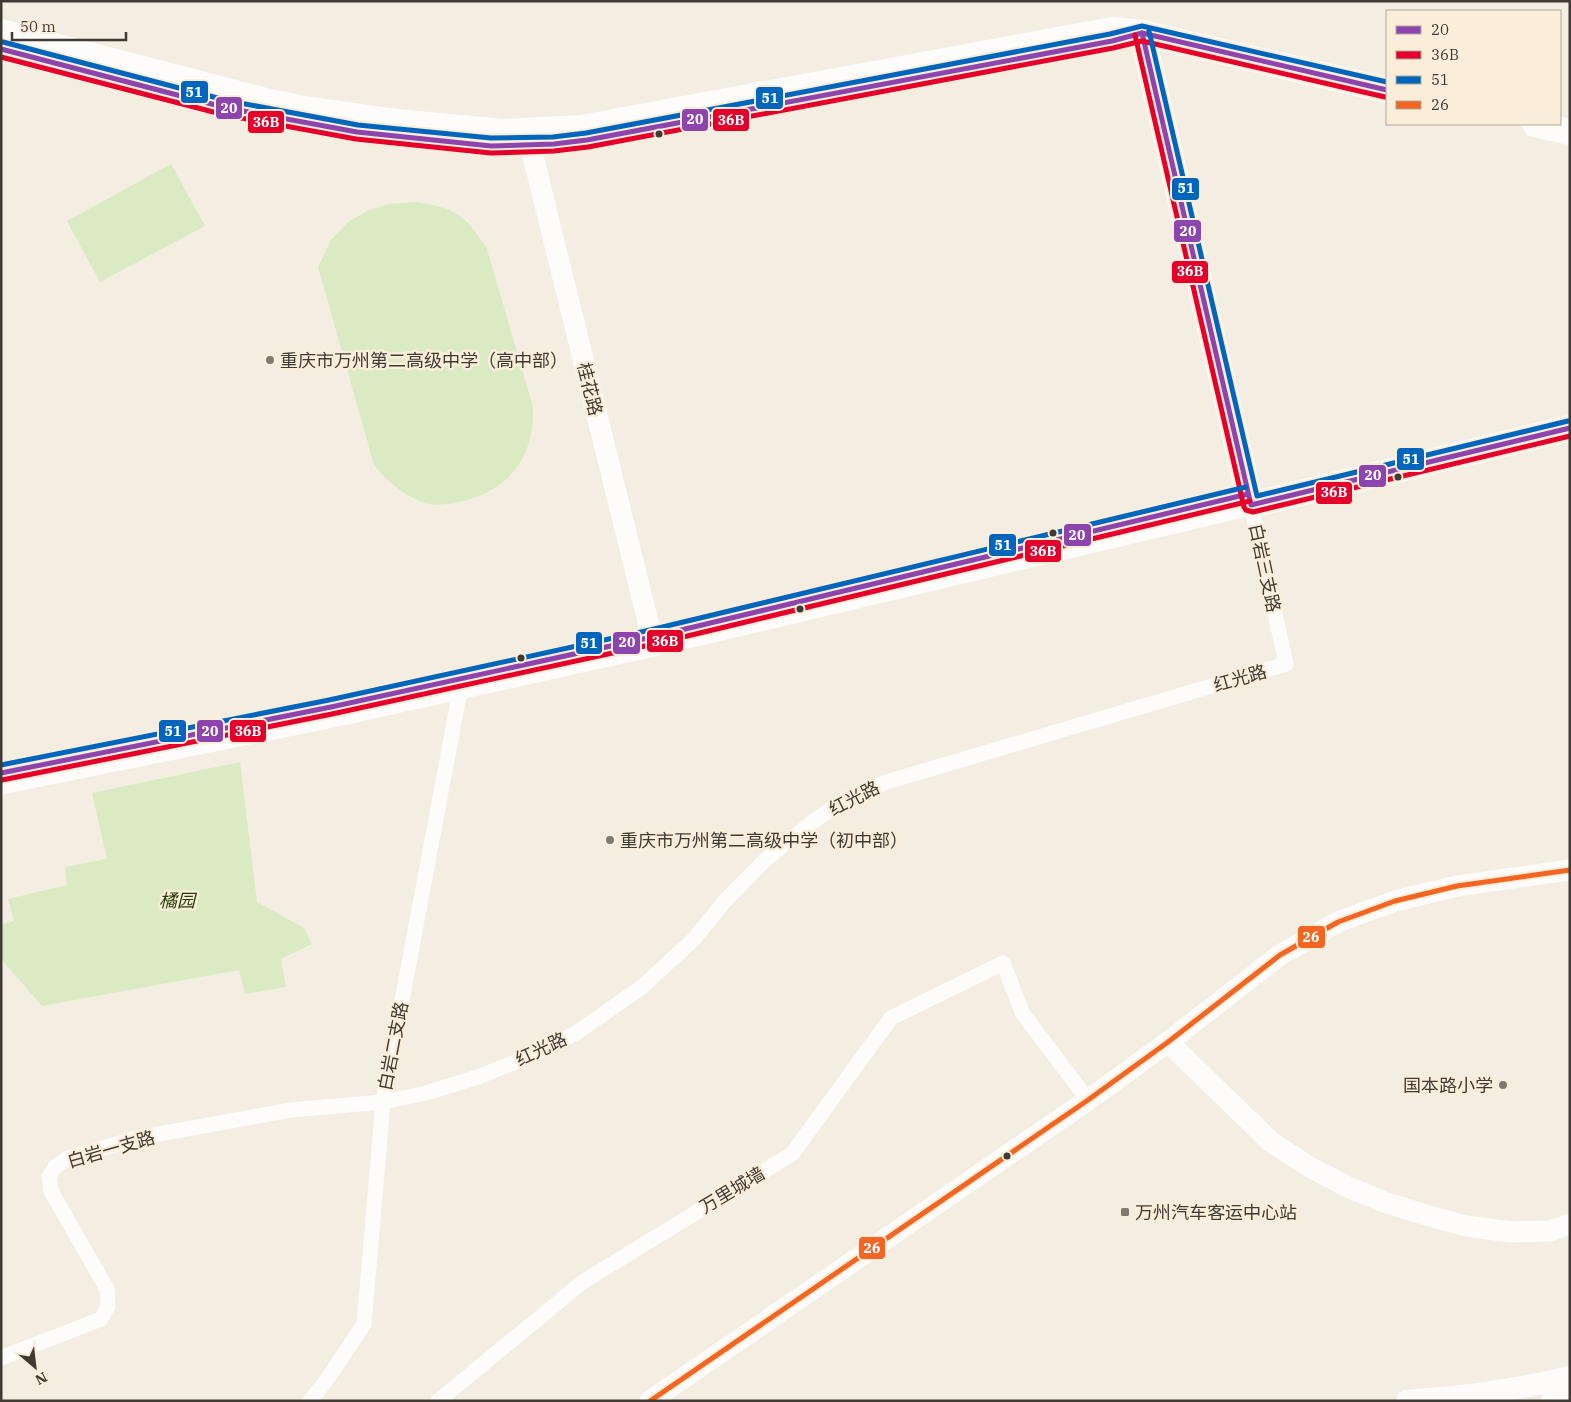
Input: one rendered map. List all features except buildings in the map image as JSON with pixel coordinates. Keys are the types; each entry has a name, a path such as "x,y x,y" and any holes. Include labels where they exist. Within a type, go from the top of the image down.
{"highway":[{"path":"1,49 227,108 272,117 357,132 491,146 1112,30 1142,33 1386,90"},
{"path":"1,32 266,102 397,122 503,132 529,139"},
{"name":"白岩三支路","path":"1142,33 1250,500"},
{"path":"1539,125 1570,132"},
{"path":"1250,500 1570,428"}],"main road":[{"path":"1407,1401 1448,1398 1544,1383 1570,1377"},
{"path":"1552,1401 1570,1397"}],"street":[{"name":"桂花路","path":"529,139 653,642"},
{"path":"1,784 333,717 461,684 653,642 1250,500"},
{"name":"白岩三支路","path":"1250,500 1286,664"},
{"name":"红光路","path":"383,1102 426,1093 478,1077 528,1057 576,1033 649,981 694,939 724,902 764,861 810,823 844,800 883,783 1286,664"},
{"path":"1,773 321,709 461,684"},
{"name":"白岩二支路","path":"310,1401 328,1378 364,1324 383,1102 461,684"},
{"path":"650,1401 1088,1100 1168,1042 1280,955 1338,922 1395,901 1457,886 1570,870"},
{"name":"万里城墙","path":"438,1401 584,1281 792,1154 891,1018 1003,963 1024,1014 1088,1100"},
{"path":"1168,1042 1272,1142 1308,1166 1348,1187 1384,1202 1466,1226 1511,1232 1550,1231 1570,1224"},
{"name":"白岩一支路","path":"1,1358 100,1319 108,1306 106,1289 51,1191 49,1178 55,1167 61,1162 68,1158 137,1138 291,1110 383,1102"}],"green space":[{"path":"171,164 205,226 100,282 67,221"},
{"path":"416,202 441,207 458,215 473,228 487,249 533,407 530,440 516,468 506,479 480,496 453,503 427,504 415,499 390,482 374,465 318,267 331,240 348,222 367,211 388,204"},
{"name":"橘园","path":"240,762 257,902 304,928 312,944 281,959 286,987 245,994 239,970 42,1006 1,959 1,925 14,921 8,899 67,885 65,867 107,859 92,793"}],"transit line":[{"name":"51","path":"3,42 229,101 358,125 491,138 553,137 586,133 1110,34 1142,26 1386,82"},
{"name":"51","path":"1149,31 1257,496 1568,421"},
{"name":"20","path":"1142,33 1251,505 1570,428"},
{"name":"20","path":"1,49 227,108 357,132 491,146 554,144 587,140 1112,41 1142,33 1386,90"},
{"name":"36B","path":"1135,35 1246,510 1253,512 1570,436"},
{"name":"36B","path":"1,57 225,115 356,139 491,153 554,151 588,147 1142,41 1385,97"},
{"name":"51","path":"1,765 329,700 650,630 1246,487"},
{"name":"20","path":"1,773 331,707 652,637 1248,494"},
{"name":"36B","path":"2,780 332,714 654,644 1250,501"},
{"name":"26","path":"650,1401 1088,1100 1168,1042 1280,955 1338,922 1395,901 1457,886 1570,870"}],"place":[{"name":"重庆市万州第二高级中学（高中部）","path":"270,360"},
{"name":"重庆市万州第二高级中学（初中部）","path":"610,840"},
{"name":"国本路小学","path":"1503,1085"},
{"name":"万州汽车客运中心站","path":"1125,1212"}]}
